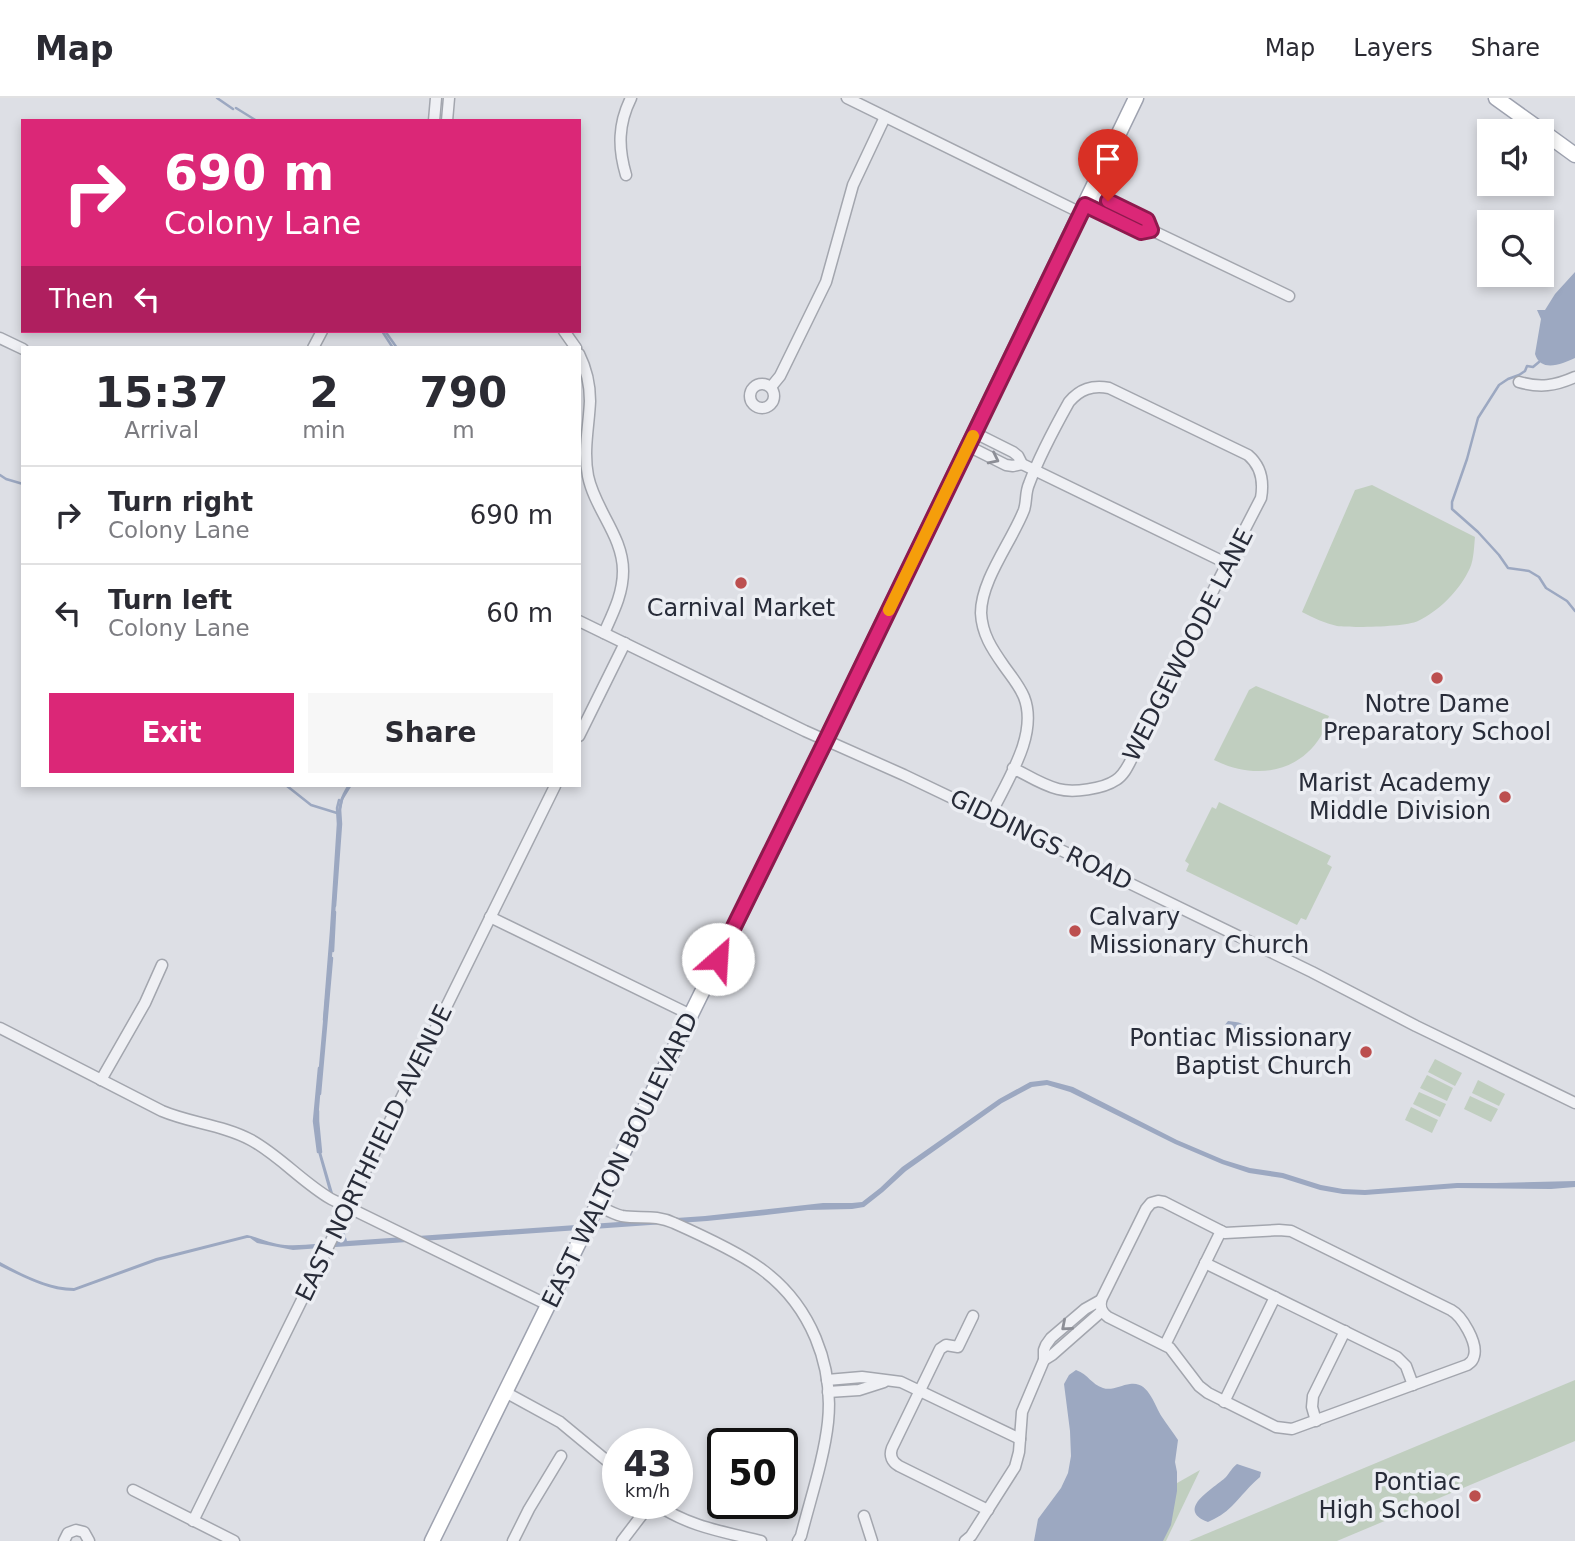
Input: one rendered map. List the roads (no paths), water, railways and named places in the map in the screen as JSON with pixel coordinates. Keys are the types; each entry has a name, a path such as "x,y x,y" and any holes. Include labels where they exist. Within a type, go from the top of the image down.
{"main road":[{"name":"EAST WALTON BOULEVARD","path":"432,1541 826,740 1136,98"},
{"path":"1496,98 1525,119"},
{"path":"1554,140 1575,155"}],"street":[{"path":"436,98 434,119 447,119 449,98"},
{"path":"626,175 620,155 620,132 631,98"},
{"path":"847,98 1085,204 1141,232 1151,230 1289,296"},
{"path":"771,387 780,376 824,286 851,190 885,117"},
{"path":"0,338 21,348"},
{"path":"581,359 590,394 586,443 588,474 597,503 617,540 623,564 621,590 604,633"},
{"path":"1519,382 1545,386 1575,376"},
{"name":"WEDGEWOODE LANE","path":"1013,768 1051,787 1065,790 1103,785 1120,777 1259,504 1263,484 1255,463 1243,452 1104,387 1087,388 1072,398 1035,470"},
{"path":"971,439 1006,465 1022,464 1228,564"},
{"path":"990,816 1027,737 1028,719 1027,706 1019,688 986,638 982,606 986,589 1024,510 1025,495 1035,470"},
{"name":"GIDDINGS ROAD","path":"581,622 1323,977 1416,1026 1575,1103"},
{"path":"581,732 625,643"},
{"name":"EAST NORTHFIELD AVENUE","path":"193,1521 555,787"},
{"path":"490,917 691,1015"},
{"path":"101,1080 145,1003 162,965"},
{"path":"0,1028 170,1114 250,1140 310,1186 347,1208 548,1305"},
{"path":"965,1541 971,1536 1013,1470 1018,1457 1023,1409 1044,1360 1101,1306 1146,1209 1156,1201 1164,1202 1228,1233 1291,1231 1458,1314 1466,1326 1474,1349 1472,1360 1467,1365 1294,1429 1283,1429 1202,1389 1174,1352 1108,1317 1101,1306"},
{"path":"597,1205 619,1215 657,1217 675,1223 740,1256 763,1270 789,1295 809,1324 821,1350 828,1386 829,1413 800,1539"},
{"path":"1165,1345 1221,1231"},
{"path":"1205,1263 1400,1359 1406,1366 1413,1385"},
{"path":"1224,1402 1275,1297"},
{"path":"973,1316 958,1347 946,1345 940,1349 891,1451 893,1461 898,1466 988,1510"},
{"path":"1316,1421 1312,1407 1313,1396 1345,1331"},
{"path":"828,1386 859,1391 886,1381 901,1382 1020,1439"},
{"path":"505,1392 560,1422 602,1456"},
{"path":"513,1541 561,1456"},
{"path":"133,1489 234,1541"},
{"path":"864,1516 872,1541"},
{"path":"622,1541 640,1519"},
{"path":"682,1519 761,1541"},
{"path":"64,1541 68,1532 76,1530 84,1532 89,1541"}],"water":[{"path":"1575,272 1575,358 1547,365 1538,360 1535,354 1541,319 1537,310 1545,310"},
{"path":"346,787 350,787 343,800 341,813 318,1121 321,1152 347,1241 705,1216 823,1203 862,1202 902,1167 999,1099 1030,1082 1047,1080 1073,1087 1177,1140 1224,1160 1250,1168 1283,1173 1321,1185 1365,1190 1457,1183 1575,1181 1575,1187 1457,1188 1365,1195 1320,1190 1222,1164 1070,1092 1047,1085 1032,1087 1002,1103 906,1171 864,1207 707,1221 293,1250 257,1243 247,1238 157,1261 74,1291 45,1286 0,1266 0,1262 45,1283 74,1288 156,1258 247,1235 285,1245 343,1241 318,1152 314,1121 340,800"},
{"path":"1228,1021 1247,1027 1251,1033 1248,1038 1245,1040 1225,1032 1224,1026"},
{"path":"1076,1370 1106,1389 1130,1384 1142,1386 1178,1440 1175,1462 1177,1491 1171,1525 1163,1541 1034,1541 1038,1519 1061,1488 1068,1473 1071,1456 1070,1431 1064,1384"},
{"path":"1237,1464 1261,1472 1260,1477 1221,1515 1208,1522 1199,1517 1195,1511 1200,1499"}],"waterway":[{"path":"217,98 233,109"},
{"path":"236,108 254,119"},
{"path":"383,333 392,346"},
{"path":"386,333 396,346"},
{"path":"1539,362 1533,367 1527,366 1525,371 1499,385 1478,418 1452,509 1478,532 1508,568 1529,571 1539,577 1546,588 1567,601 1575,611"},
{"path":"0,475 21,483"},
{"path":"288,787 311,805 337,813"},
{"path":"335,906 340,809 349,787"},
{"path":"324,1020 339,800"},
{"path":"333,951 335,912"},
{"path":"320,1094 332,958"},
{"path":"318,1152 314,1121 319,1068"},
{"path":"318,1111 321,1152"}],"place":[{"name":"Carnival Market","path":"741,583"},
{"name":"Notre Dame Preparatory School","path":"1437,678"},
{"name":"Marist Academy Middle Division","path":"1505,797"},
{"name":"Calvary Missionary Church","path":"1075,931"},
{"name":"Pontiac Missionary Baptist Church","path":"1366,1052"},
{"name":"Pontiac High School","path":"1475,1496"}]}
